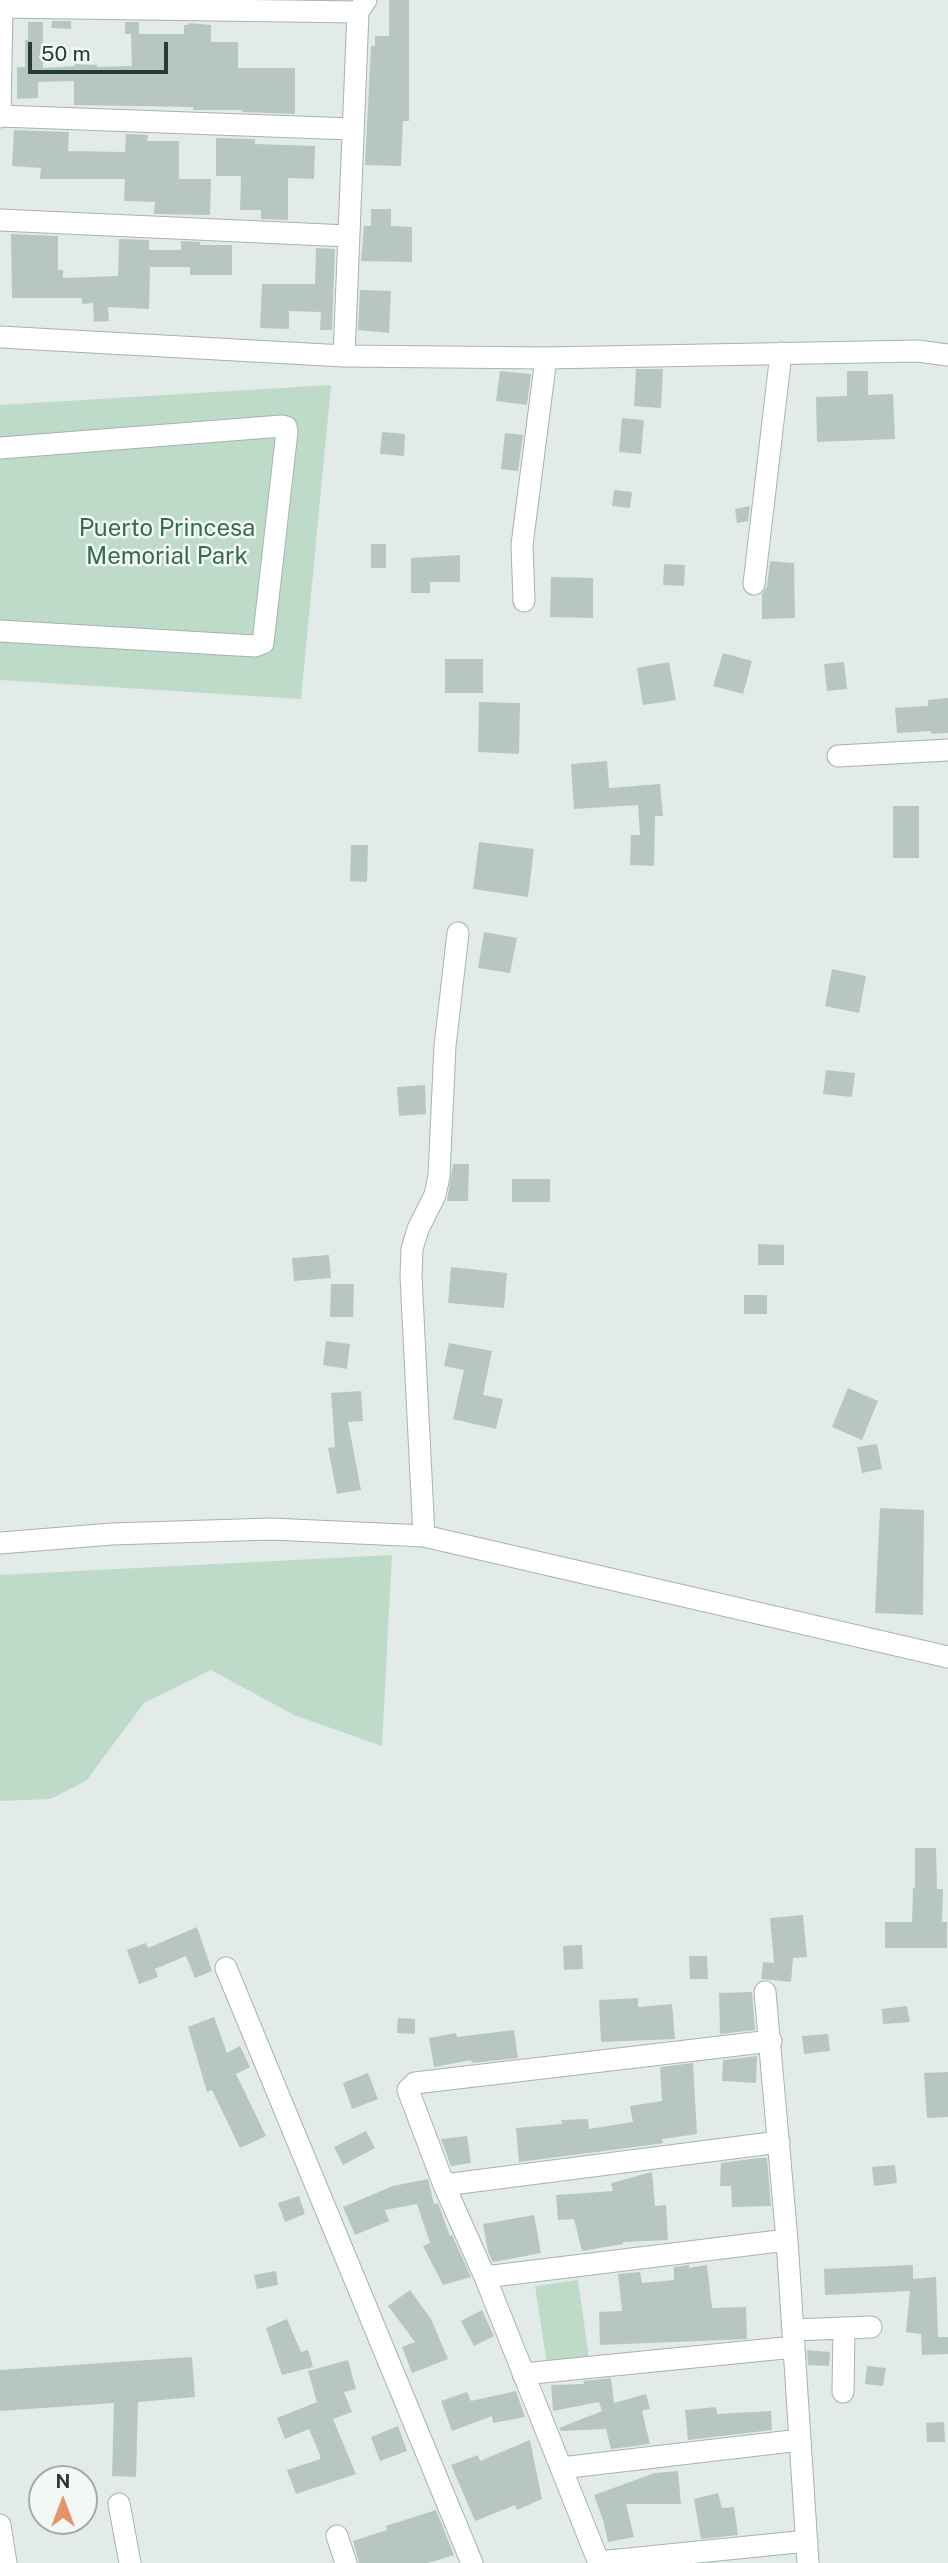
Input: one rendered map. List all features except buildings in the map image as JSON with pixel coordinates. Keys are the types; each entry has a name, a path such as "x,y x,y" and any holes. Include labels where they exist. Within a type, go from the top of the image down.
{"street":[{"path":"344,356 351,129 362,6 1,7 0,116 351,129"},
{"path":"0,220 348,236"},
{"path":"0,337 344,356 546,358 918,351 948,355"},
{"path":"754,584 781,353"},
{"path":"524,601 522,545 546,358"},
{"path":"0,448 282,426 286,427 287,431 263,643 255,646 0,631"},
{"path":"838,756 948,750"},
{"path":"424,1536 411,1276 412,1249 418,1229 435,1195 439,1176 445,1046 458,933"},
{"path":"0,1543 112,1534 271,1529 424,1536 948,1657"},
{"path":"226,1968 472,2563"},
{"path":"765,1992 787,2239 808,2563"},
{"path":"771,2041 412,2084 408,2093 599,2563 807,2541"},
{"path":"444,2185 779,2142"},
{"path":"485,2277 787,2239"},
{"path":"523,2374 793,2339 844,2328 871,2327"},
{"path":"844,2328 844,2392"},
{"path":"561,2468 800,2440"},
{"path":"119,2504 130,2563"},
{"path":"0,2525 6,2563"},
{"path":"337,2536 346,2563"}],"green space":[{"name":"Puerto Princesa Memorial Park","path":"331,385 301,699 0,680 0,405"},
{"path":"392,1555 382,1746 294,1715 211,1670 144,1703 86,1781 50,1799 0,1801 0,1575"},
{"path":"578,2280 589,2359 547,2365 535,2286"}]}
